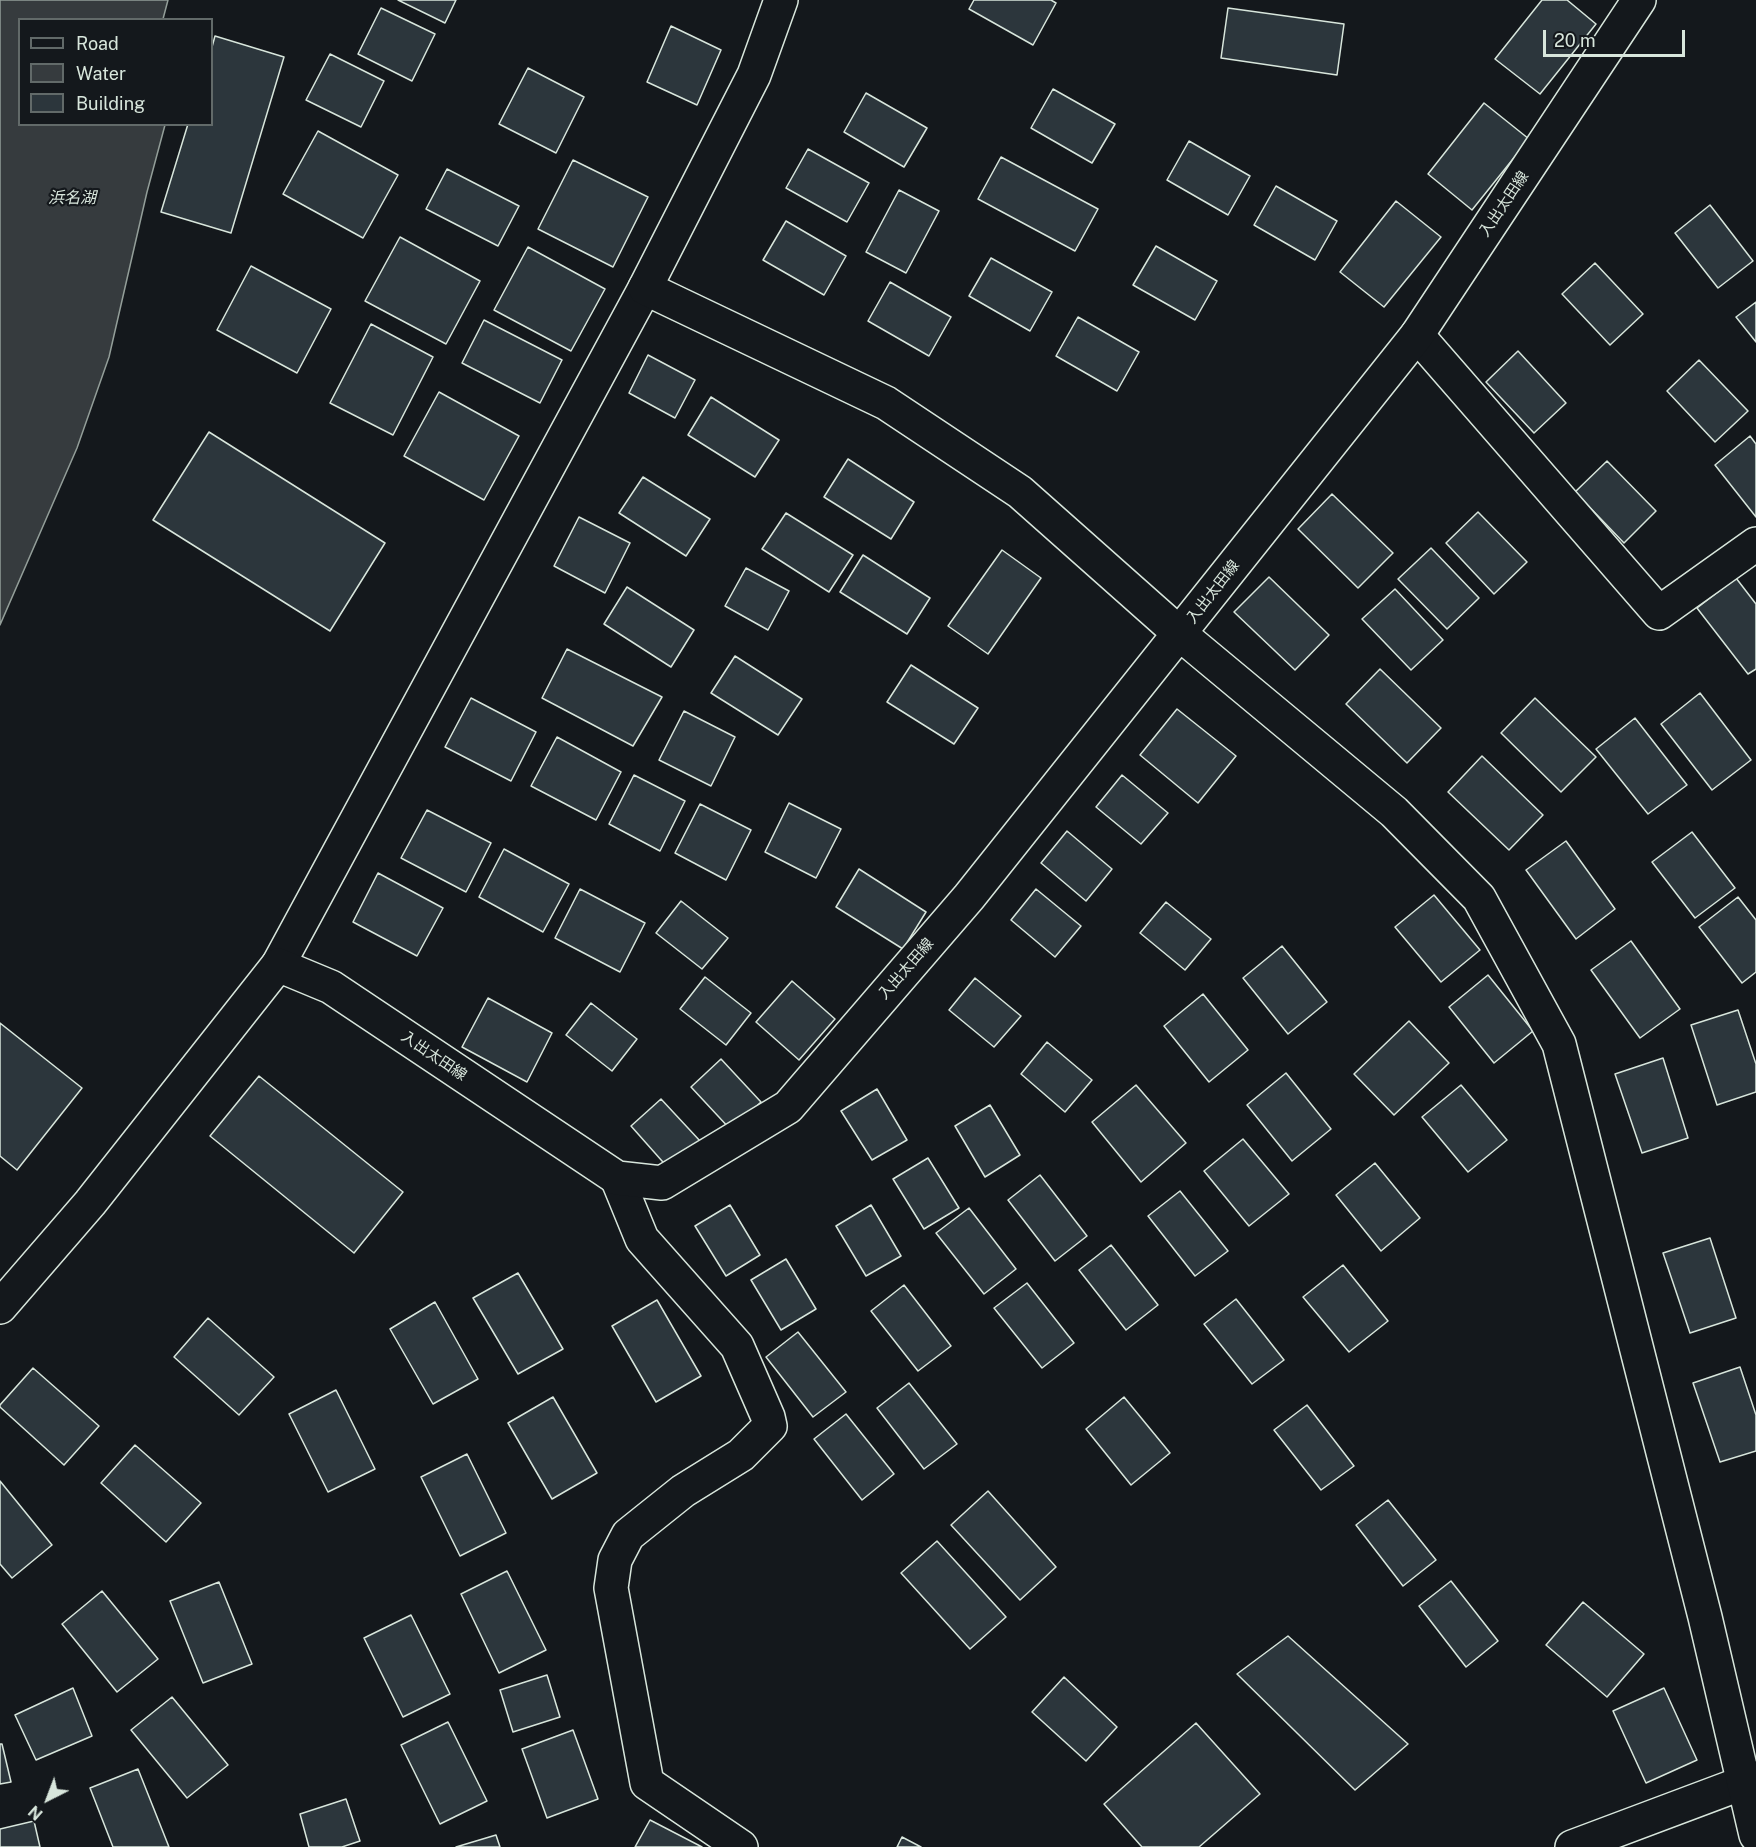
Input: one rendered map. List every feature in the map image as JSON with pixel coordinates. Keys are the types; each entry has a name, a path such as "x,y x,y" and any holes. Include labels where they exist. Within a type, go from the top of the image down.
{"street":[{"path":"0,1307 90,1203 278,965 645,288 754,75 781,0"},
{"name":"入出太田線","path":"278,965 331,987 617,1178 662,1183 788,1107 969,897 1417,335 1639,0"},
{"path":"645,288 886,403 1020,492 1180,634 1394,812 1479,898 1559,1044 1705,1617 1750,1780 1756,1835"},
{"path":"1417,335 1659,614 1756,544"},
{"path":"617,1178 642,1239 737,1346 770,1426 741,1455 684,1491 628,1535 615,1560 611,1588 647,1783 741,1847"},
{"path":"1572,1847 1750,1780"}],"water":[{"name":"浜名湖","path":"0,0 168,0 163,18 18,18 18,126 165,126 109,357 77,448 0,625"}],"building":[{"path":"398,0 456,0 445,23"},
{"path":"974,0 1051,0 1056,3 1033,45 969,9"},
{"path":"1542,0 1567,0 1596,24 1540,94 1495,59"},
{"path":"381,8 435,34 412,81 358,54"},
{"path":"1228,8 1344,24 1337,75 1221,58"},
{"path":"671,26 721,50 697,105 647,82"},
{"path":"215,36 284,57 231,233 161,212 187,126 213,126 213,43"},
{"path":"330,54 384,81 361,127 306,100"},
{"path":"528,68 584,97 556,153 499,124"},
{"path":"1053,89 1115,124 1092,163 1031,128"},
{"path":"866,93 927,128 904,167 844,132"},
{"path":"1484,103 1529,139 1472,210 1428,174"},
{"path":"318,131 398,175 363,238 283,194"},
{"path":"1189,141 1250,176 1228,215 1167,180"},
{"path":"808,149 869,183 847,222 786,188"},
{"path":"1001,157 1098,209 1075,251 978,199"},
{"path":"573,160 648,197 613,267 538,229"},
{"path":"447,169 519,206 498,246 426,209"},
{"path":"1276,186 1337,221 1315,260 1254,225"},
{"path":"899,190 939,211 906,273 866,252"},
{"path":"1396,201 1441,237 1384,307 1340,272"},
{"path":"1710,205 1753,261 1718,288 1675,233"},
{"path":"786,221 846,256 824,295 763,260"},
{"path":"400,237 480,281 446,344 365,301"},
{"path":"1156,246 1217,281 1195,320 1133,285"},
{"path":"528,247 605,289 571,351 494,310"},
{"path":"991,258 1052,292 1030,331 969,296"},
{"path":"1595,263 1643,314 1610,345 1562,294"},
{"path":"251,266 331,309 297,373 217,330"},
{"path":"890,282 951,317 929,356 868,321"},
{"path":"1756,302 1756,342 1736,317"},
{"path":"1078,317 1139,352 1117,391 1056,356"},
{"path":"484,320 562,360 540,403 462,363"},
{"path":"371,324 433,357 393,435 330,403"},
{"path":"1518,351 1566,403 1534,433 1486,382"},
{"path":"648,355 695,380 675,418 629,393"},
{"path":"1699,360 1748,411 1715,442 1667,391"},
{"path":"439,392 519,436 484,500 404,456"},
{"path":"711,397 779,440 755,477 688,435"},
{"path":"209,432 385,543 330,631 153,520"},
{"path":"1750,436 1756,444 1756,517 1715,465"},
{"path":"848,459 914,502 891,539 824,497"},
{"path":"1607,461 1656,511 1624,543 1575,492"},
{"path":"643,477 710,519 686,556 619,513"},
{"path":"1332,494 1393,553 1358,588 1298,529"},
{"path":"1478,512 1527,562 1494,594 1446,543"},
{"path":"786,513 853,555 829,592 762,549"},
{"path":"579,517 630,543 605,593 554,566"},
{"path":"1431,548 1479,598 1447,629 1398,579"},
{"path":"1002,550 1041,578 988,654 948,626"},
{"path":"863,555 930,598 907,634 840,592"},
{"path":"746,568 789,591 768,630 725,606"},
{"path":"1269,577 1329,635 1295,670 1234,612"},
{"path":"1736,578 1756,604 1756,669 1748,674 1697,608"},
{"path":"627,587 694,630 671,667 604,624"},
{"path":"1395,589 1443,640 1411,670 1362,619"},
{"path":"567,649 662,697 633,746 542,698"},
{"path":"735,656 802,699 778,735 711,693"},
{"path":"911,665 978,708 954,744 887,702"},
{"path":"1380,669 1441,728 1407,763 1346,704"},
{"path":"1700,693 1751,760 1712,790 1661,724"},
{"path":"471,698 536,732 511,781 445,747"},
{"path":"1535,698 1596,757 1561,792 1501,733"},
{"path":"1177,709 1236,756 1198,803 1140,755"},
{"path":"684,711 735,737 711,786 659,760"},
{"path":"1635,718 1687,785 1648,814 1596,749"},
{"path":"557,737 621,772 596,820 531,786"},
{"path":"1482,756 1543,815 1509,850 1448,792"},
{"path":"634,775 685,801 660,851 609,824"},
{"path":"1122,775 1168,813 1141,844 1096,807"},
{"path":"789,803 841,829 816,878 765,852"},
{"path":"700,804 751,830 726,880 675,853"},
{"path":"427,810 491,843 466,892 401,858"},
{"path":"1067,831 1112,869 1086,901 1041,863"},
{"path":"1692,832 1735,888 1695,918 1652,862"},
{"path":"1566,841 1615,909 1576,939 1526,870"},
{"path":"504,849 569,884 543,932 479,897"},
{"path":"859,869 926,912 903,949 836,907"},
{"path":"378,873 443,908 417,956 353,922"},
{"path":"580,889 645,923 620,972 555,938"},
{"path":"1036,889 1081,926 1055,957 1011,920"},
{"path":"1434,895 1480,950 1441,982 1395,927"},
{"path":"1738,897 1756,920 1756,972 1742,983 1699,927"},
{"path":"681,901 728,938 702,969 656,933"},
{"path":"1166,902 1211,939 1185,970 1140,933"},
{"path":"1631,941 1680,1009 1640,1038 1591,970"},
{"path":"1282,946 1327,1002 1288,1034 1243,978"},
{"path":"1488,975 1533,1031 1494,1063 1449,1007"},
{"path":"705,977 751,1013 726,1045 680,1009"},
{"path":"975,978 1021,1016 994,1047 949,1010"},
{"path":"792,981 835,1019 799,1060 756,1022"},
{"path":"1203,994 1248,1050 1209,1082 1164,1026"},
{"path":"488,998 552,1033 527,1082 462,1047"},
{"path":"591,1003 637,1039 612,1071 566,1035"},
{"path":"1738,1010 1756,1064 1756,1092 1717,1105 1691,1025"},
{"path":"1409,1021 1449,1063 1394,1115 1354,1074"},
{"path":"0,1023 82,1088 17,1170 0,1156"},
{"path":"1047,1042 1092,1080 1065,1112 1021,1074"},
{"path":"1663,1058 1688,1138 1642,1153 1615,1074"},
{"path":"721,1059 761,1102 731,1130 691,1087"},
{"path":"1286,1073 1331,1129 1292,1161 1247,1105"},
{"path":"259,1076 403,1192 354,1253 210,1136"},
{"path":"1136,1085 1186,1143 1141,1182 1092,1122"},
{"path":"1461,1085 1507,1140 1468,1172 1422,1117"},
{"path":"877,1089 907,1140 872,1160 841,1111"},
{"path":"661,1099 701,1142 670,1170 631,1126"},
{"path":"990,1105 1020,1155 985,1177 955,1126"},
{"path":"1243,1139 1289,1194 1249,1226 1204,1171"},
{"path":"928,1158 959,1208 924,1229 893,1179"},
{"path":"1375,1163 1420,1218 1381,1251 1336,1195"},
{"path":"1040,1175 1087,1236 1055,1261 1008,1200"},
{"path":"1180,1191 1228,1251 1195,1276 1148,1216"},
{"path":"730,1205 760,1255 726,1276 695,1226"},
{"path":"871,1205 901,1256 866,1276 836,1226"},
{"path":"969,1208 1016,1269 984,1294 936,1233"},
{"path":"1710,1238 1736,1318 1690,1333 1663,1253"},
{"path":"1111,1245 1158,1305 1126,1330 1079,1270"},
{"path":"786,1259 816,1309 781,1330 751,1280"},
{"path":"1343,1265 1388,1321 1349,1352 1303,1297"},
{"path":"518,1273 563,1349 518,1374 473,1298"},
{"path":"1027,1283 1074,1343 1042,1368 994,1308"},
{"path":"904,1285 951,1346 918,1371 871,1311"},
{"path":"1236,1299 1284,1360 1252,1384 1204,1324"},
{"path":"657,1300 701,1376 656,1402 612,1326"},
{"path":"435,1302 478,1379 433,1404 390,1329"},
{"path":"208,1318 274,1377 239,1415 174,1357"},
{"path":"798,1332 846,1392 813,1417 766,1357"},
{"path":"1740,1367 1756,1415 1756,1451 1720,1462 1693,1383"},
{"path":"33,1368 99,1426 64,1465 0,1407"},
{"path":"909,1383 957,1444 924,1469 877,1408"},
{"path":"336,1390 375,1469 328,1492 289,1414"},
{"path":"553,1397 597,1473 552,1499 508,1423"},
{"path":"1124,1397 1170,1453 1131,1485 1086,1429"},
{"path":"1307,1405 1354,1466 1321,1490 1274,1430"},
{"path":"846,1414 894,1474 862,1500 814,1439"},
{"path":"135,1445 201,1503 166,1542 101,1483"},
{"path":"467,1454 506,1533 460,1556 421,1477"},
{"path":"0,1481 52,1545 12,1578 0,1564"},
{"path":"988,1491 1056,1567 1020,1600 951,1525"},
{"path":"1388,1500 1436,1560 1403,1586 1356,1525"},
{"path":"937,1541 1006,1617 970,1649 901,1573"},
{"path":"507,1571 546,1650 499,1673 461,1594"},
{"path":"1451,1581 1498,1641 1466,1667 1419,1606"},
{"path":"219,1582 252,1664 203,1683 170,1601"},
{"path":"102,1591 158,1659 117,1692 62,1624"},
{"path":"1583,1602 1644,1654 1607,1697 1546,1645"},
{"path":"411,1615 450,1694 403,1717 364,1638"},
{"path":"1288,1636 1408,1744 1355,1790 1237,1674"},
{"path":"547,1675 560,1717 513,1732 500,1690"},
{"path":"1064,1677 1117,1727 1086,1761 1032,1712"},
{"path":"73,1688 92,1736 36,1760 15,1715"},
{"path":"1664,1688 1697,1760 1646,1783 1613,1711"},
{"path":"172,1697 228,1765 187,1798 131,1730"},
{"path":"448,1722 487,1801 440,1824 401,1745"},
{"path":"1196,1723 1260,1794 1199,1847 1142,1847 1104,1804"},
{"path":"573,1730 598,1799 547,1818 522,1749"},
{"path":"0,1744 2,1744 11,1782 0,1784"},
{"path":"138,1769 169,1847 113,1847 90,1788"},
{"path":"346,1799 360,1841 342,1847 309,1847 300,1814"},
{"path":"650,1820 702,1847 635,1847"},
{"path":"34,1821 40,1847 0,1847 0,1829"},
{"path":"496,1835 500,1847 456,1847"},
{"path":"902,1837 921,1847 897,1847"}]}
